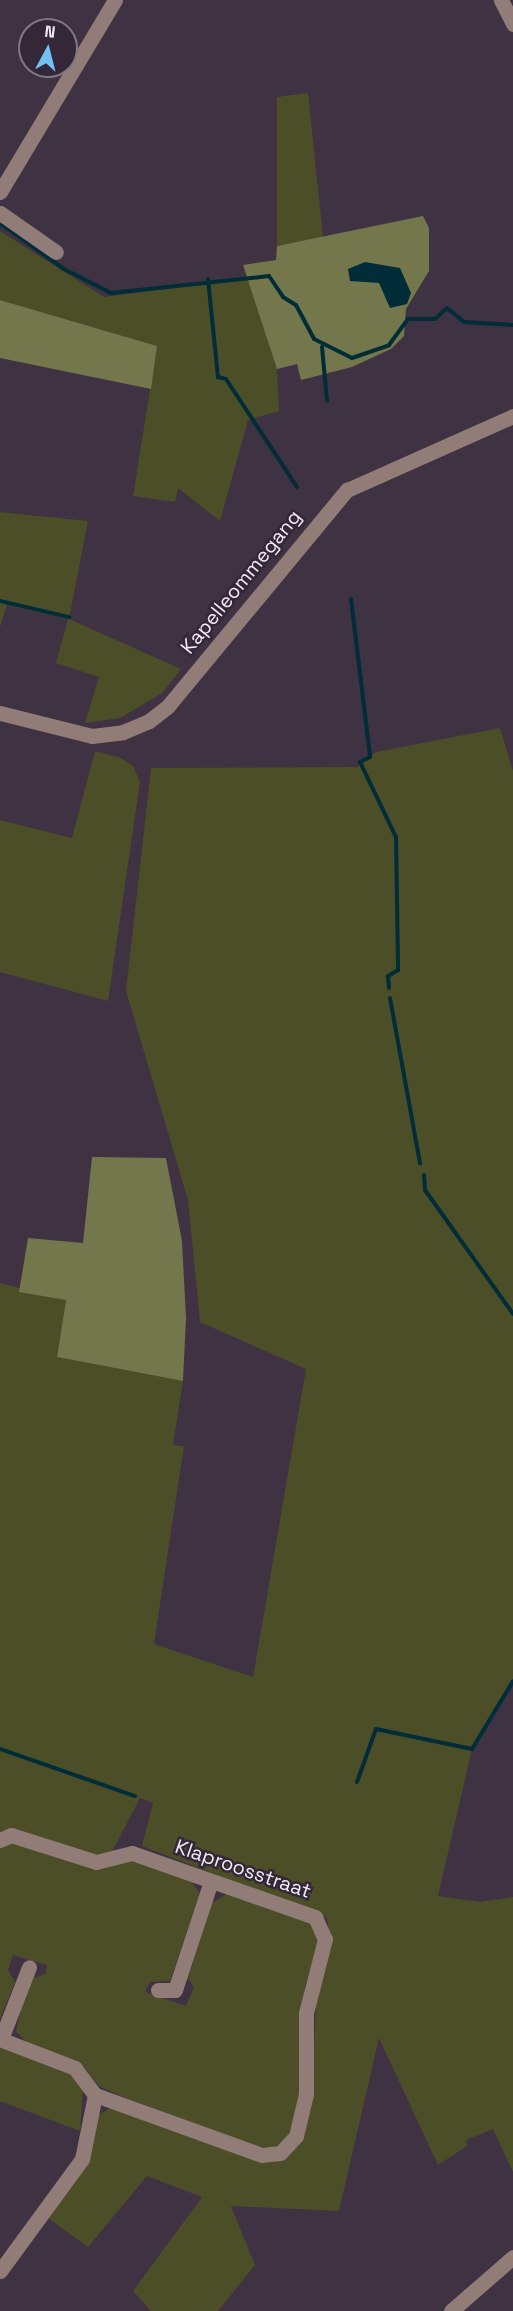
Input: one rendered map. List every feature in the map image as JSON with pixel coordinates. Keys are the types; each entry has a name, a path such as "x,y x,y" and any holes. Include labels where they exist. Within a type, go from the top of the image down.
{"street":[{"path":"0,192 115,0"},
{"path":"501,0 513,24"},
{"path":"0,213 56,252"},
{"name":"Kapelleommegang","path":"0,713 92,736 123,732 149,721 168,706 347,490 513,416"},
{"name":"Klaproosstraat","path":"0,1840 11,1835 96,1862 132,1853 315,1917 323,1928 306,2013 306,2094 292,2142 280,2153 262,2155 95,2095"},
{"path":"158,1990 175,1990 211,1881"},
{"path":"0,2271 82,2158 95,2095 75,2068 0,2039 29,1967"},
{"path":"451,2311 513,2257"}],"green space":[{"path":"308,93 323,237 277,246 277,97"},
{"path":"423,216 429,228 429,271 406,309 404,336 391,349 352,367 301,380 297,364 277,369 243,265 276,260 277,246"},
{"path":"0,231 104,297 249,278 277,369 279,411 248,420 220,521 178,488 175,502 133,496 157,346 0,300"},
{"path":"0,300 157,346 151,389 0,358"},
{"path":"0,512 88,521 69,619 181,669 162,693 120,718 85,723 99,677 56,663 68,619 7,605 0,627"},
{"path":"500,728 513,771 513,1681 472,1749 438,1896 480,1902 513,1897 513,2172 493,2129 466,2140 467,2146 438,2165 379,2038 339,2211 231,2206 255,2265 218,2311 151,2311 133,2291 202,2197 147,2176 88,2247 48,2218 96,2116 114,2106 285,2158 301,2142 312,2095 317,1982 331,1943 327,1918 142,1846 153,1803 140,1798 112,1852 93,1855 0,1834 0,1283 66,1300 57,1357 183,1381 173,1445 184,1446 154,1644 253,1677 306,1369 200,1322 188,1200 126,991 151,768 357,767 376,752"},
{"path":"95,751 121,758 133,766 140,782 108,1001 0,972 0,820 72,838"},
{"path":"92,1157 166,1158 182,1241 186,1318 183,1381 57,1357 66,1300 19,1292 28,1238 83,1243"},
{"path":"6,1843 24,1843 93,1865 126,1859 190,1880 200,1893 170,1981 150,1982 145,1992 186,2006 194,1987 188,1979 212,1903 228,1893 310,1920 319,1943 305,1987 301,2097 286,2141 270,2149 247,2143 126,2098 99,2086 83,2066 28,2043 16,2032 22,2004 33,1978 46,1974 47,1965 13,1955 8,1970 15,1982 0,2019 0,1846"},
{"path":"0,2046 78,2078 83,2089 80,2131 0,2101"}],"water":[{"path":"365,262 400,268 411,293 407,304 390,308 379,283 350,281 348,269"}],"waterway":[{"path":"0,223 64,269 111,293 269,276 283,297 296,305 314,339 352,358 389,345 408,319 435,319 447,308 464,322 513,325"},
{"path":"208,279 218,377 226,379 297,487"},
{"path":"322,347 327,401"},
{"path":"351,599 370,757 360,762 396,837 398,970 388,976 389,988"},
{"path":"0,601 69,617"},
{"path":"390,998 420,1163"},
{"path":"424,1175 425,1190 513,1314"},
{"path":"357,1782 376,1729 472,1749 513,1681"},
{"path":"0,1749 135,1796"}]}
